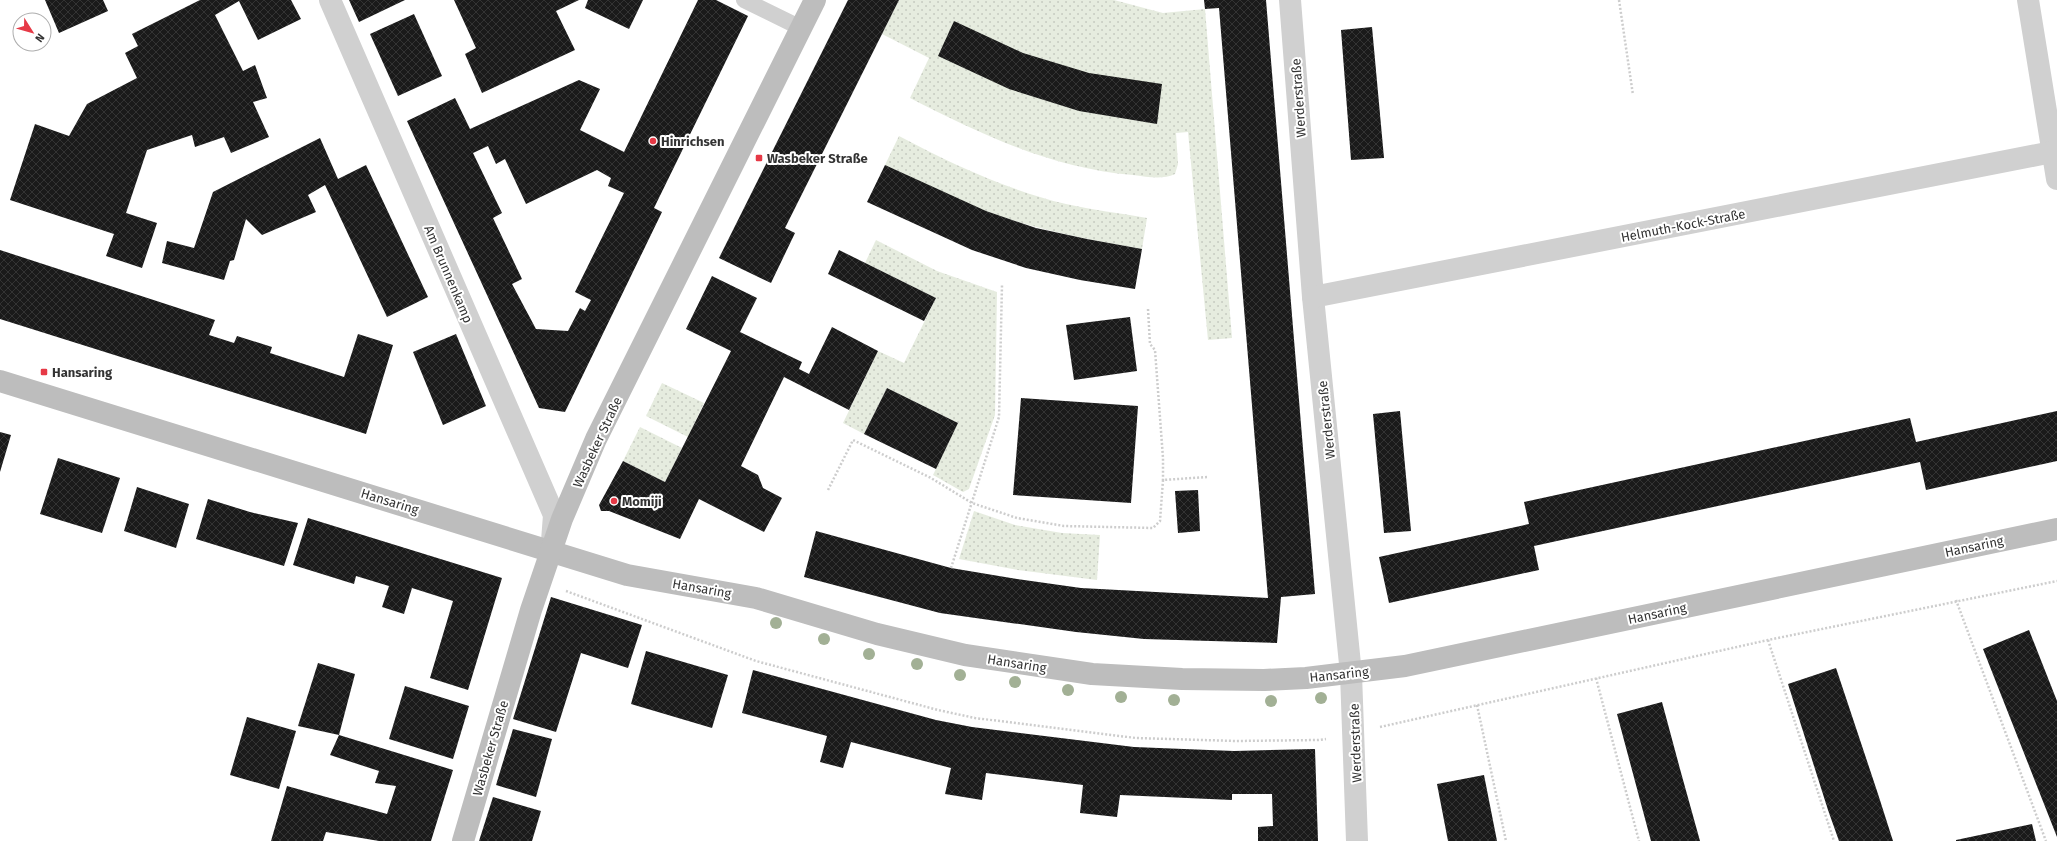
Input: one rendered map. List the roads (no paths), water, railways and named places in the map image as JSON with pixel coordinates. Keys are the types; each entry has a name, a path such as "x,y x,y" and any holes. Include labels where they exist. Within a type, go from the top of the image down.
{"main road":[{"name":"Wasbeker Straße","path":"463,841 540,582 551,550 596,439 815,0"},
{"name":"Hansaring","path":"0,381 551,550 627,575 756,598 877,634 965,655 1092,674 1182,679 1264,680 1352,674 1405,666 2057,529"}],"street":[{"name":"Am Brunnenkamp","path":"330,0 554,515 551,550"},
{"name":"Werderstraße","path":"1290,0 1313,297 1352,674 1358,841"},
{"path":"2028,0 2057,179"},
{"name":"Helmuth-Kock-Straße","path":"1313,297 2052,152"}],"lane":[{"path":"744,0 801,28"}],"place":[{"name":"Hinrichsen","path":"653,141"},
{"name":"Wasbeker Straße","path":"759,158"},
{"name":"Hansaring","path":"44,372"},
{"name":"Momiji","path":"614,501"}]}
